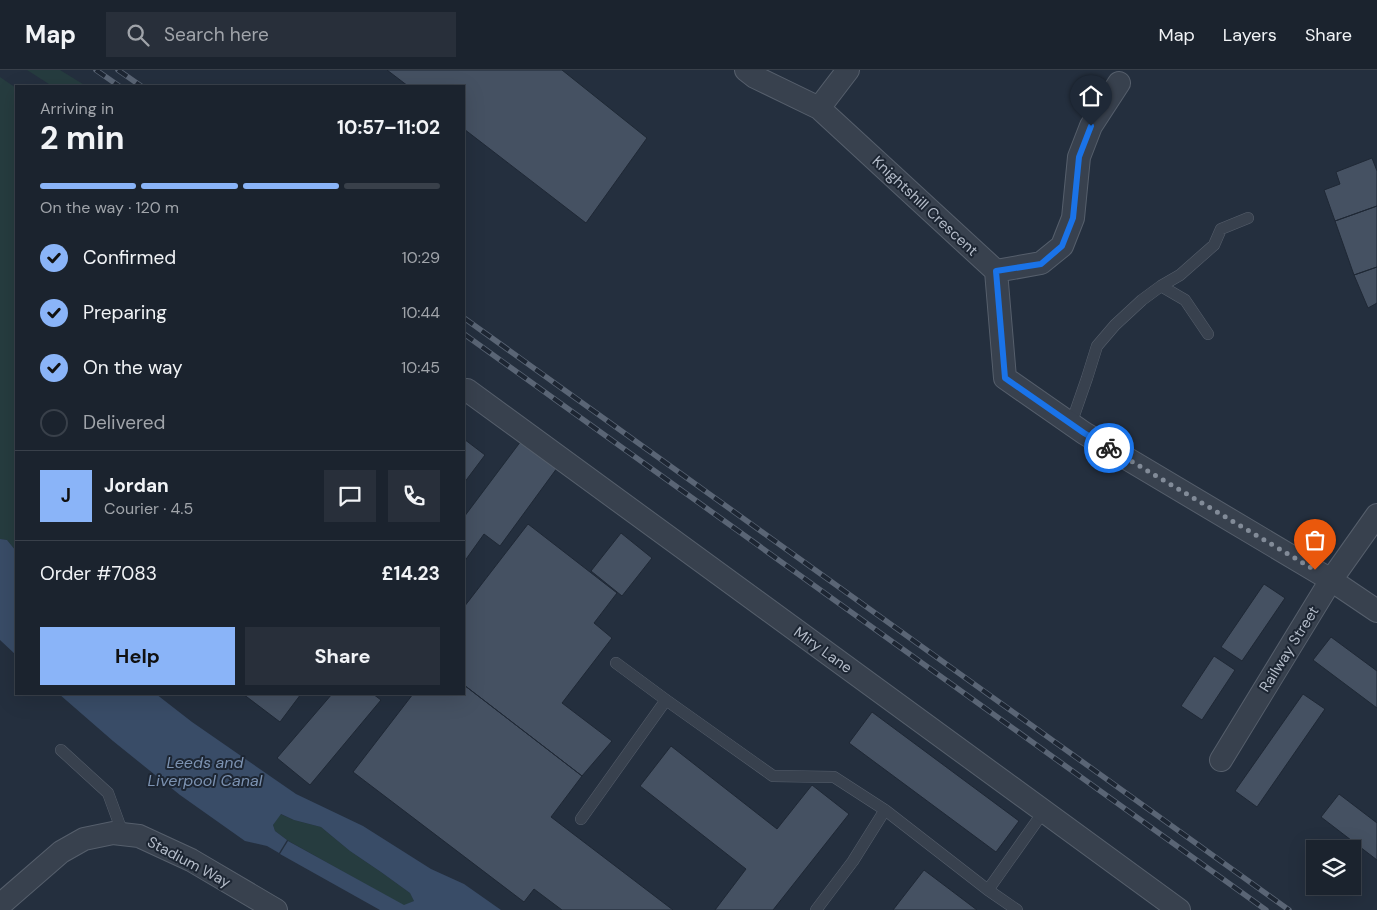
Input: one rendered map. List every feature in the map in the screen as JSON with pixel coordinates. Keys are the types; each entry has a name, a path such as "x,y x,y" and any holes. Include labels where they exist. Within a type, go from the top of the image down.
{"street":[{"name":"Knightshill Crescent","path":"746,70 755,77 819,108 996,271"},
{"path":"819,108 848,70"},
{"path":"1119,83 1091,126 1079,157 1073,218 1062,246 1041,264 996,271 1005,378 1092,438 1331,580 1377,611"},
{"name":"Miry Lane","path":"466,389 1179,910"},
{"name":"Railway Street","path":"1220,760 1331,580 1377,515"},
{"name":"Stadium Way","path":"0,905 61,852 84,839 113,833 139,836 191,860 276,910"}],"lane":[{"path":"1071,424 1097,346 1115,325 1142,300 1161,286 1180,276 1214,245 1221,229 1248,218"},
{"path":"1161,286 1185,300 1208,334"},
{"path":"616,663 773,776 834,777 885,810 988,890 1017,910"},
{"path":"581,819 666,700"},
{"path":"61,750 108,793 123,834"},
{"path":"816,910 853,861 885,810"},
{"path":"988,890 1044,811"}],"green space":[{"path":"27,70 60,70 84,85 50,85"},
{"path":"0,77 15,87 15,550 7,540 0,539"},
{"path":"280,814 321,827 350,851 410,893 414,901 404,906 287,840 275,831 273,825"}],"water":[{"path":"0,539 7,540 15,550 15,654 0,640"},
{"name":"Leeds and Liverpool Canal","path":"60,695 157,695 192,722 296,794 363,826 431,869 464,884 501,910 380,910 280,854 288,841 404,905 414,901 410,893 350,851 321,827 294,820 281,814 273,825 275,831 287,840 279,853 267,846 245,841 180,795"}],"building":[{"path":"387,70 562,70 647,138 586,223 465,130 465,85 407,85"},
{"path":"1372,158 1377,171 1377,206 1335,221 1324,190 1340,184 1336,172"},
{"path":"1377,206 1377,267 1354,275 1335,221"},
{"path":"1377,267 1377,303 1368,308 1354,275"},
{"path":"524,437 560,464 500,546 484,534 465,561 465,516"},
{"path":"465,440 485,455 465,482"},
{"path":"528,524 617,593 594,623 612,638 562,703 612,741 582,776 465,686 465,606"},
{"path":"621,533 652,558 622,596 591,571"},
{"path":"1264,584 1285,598 1242,661 1221,647"},
{"path":"1331,637 1377,671 1377,708 1313,660"},
{"path":"1214,656 1235,670 1202,720 1181,706"},
{"path":"465,686 582,776 551,817 673,910 562,910 534,889 524,902 353,772 412,695 465,695"},
{"path":"1303,694 1325,709 1257,807 1235,791"},
{"path":"244,695 300,695 280,722"},
{"path":"331,695 374,695 381,700 310,785 277,758"},
{"path":"872,712 1019,821 996,852 849,743"},
{"path":"671,746 777,829 812,785 849,814 773,910 715,910 746,869 640,786"},
{"path":"1339,794 1377,823 1377,860 1361,848 1361,840 1351,840 1321,817"},
{"path":"924,870 977,910 893,910"}],"railway":[{"path":"96,70 118,85"},
{"path":"118,70 140,85"},
{"path":"465,319 1289,910"},
{"path":"465,335 1266,910"}],"way so far":[{"path":"1109,448 1315,570"}],"route":[{"path":"1091,126 1079,157 1073,218 1062,246 1041,264 996,271 1005,378 1084,433 1109,448"}]}
